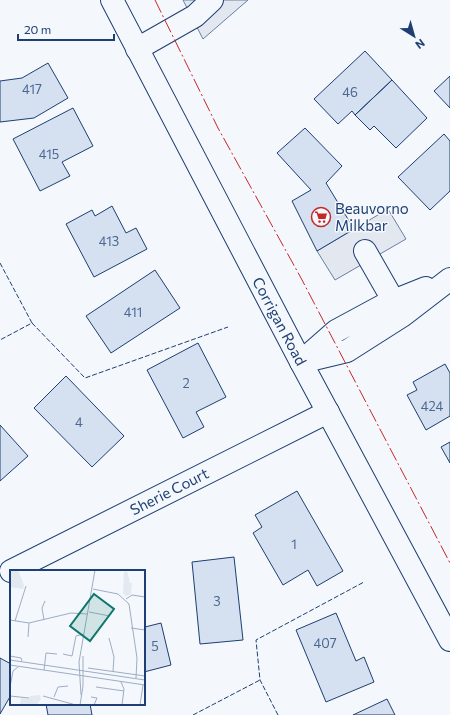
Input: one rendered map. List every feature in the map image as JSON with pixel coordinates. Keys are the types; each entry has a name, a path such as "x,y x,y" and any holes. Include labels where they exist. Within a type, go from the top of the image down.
{"main road":[{"name":"Corrigan Road","path":"112,0 301,362 450,640"},
{"path":"137,49 194,16 212,0"},
{"path":"365,251 398,308"},
{"path":"301,362 347,351 398,308 450,279"},
{"name":"Sherie Court","path":"13,570 328,412"},
{"name":"Sherie Court","path":"0,577 10,572"}],"shaded area":[{"path":"183,0 248,0 203,39"},
{"path":"388,209 406,239 335,280 317,251"}],"building":[{"path":"365,51 392,80 355,115 352,111 338,124 314,99"},
{"path":"48,63 68,98 34,118 0,122 0,81 22,78"},
{"path":"450,76 450,108 434,91"},
{"path":"392,80 427,118 396,148 374,126 370,130 355,115"},
{"path":"73,108 93,146 62,162 70,176 40,191 13,139"},
{"path":"305,128 342,166 326,183 354,229 317,251 292,201 311,190 277,153"},
{"path":"444,134 450,141 450,191 430,210 398,177"},
{"path":"112,206 126,233 136,228 147,249 94,277 66,224 92,210 95,216"},
{"path":"155,270 180,308 111,353 86,316"},
{"path":"198,343 226,397 196,412 204,427 183,438 147,370"},
{"path":"445,364 450,373 450,416 426,430 407,395 417,390 413,382"},
{"path":"66,376 124,436 92,467 34,408"},
{"path":"0,425 28,456 0,481"},
{"path":"450,442 450,463 441,447"},
{"path":"297,491 343,571 317,586 308,570 283,585 253,533 262,527 255,515"},
{"path":"234,557 243,640 200,644 192,562"},
{"path":"336,613 356,661 364,657 374,682 326,702 296,630"},
{"path":"161,623 171,665 145,672 145,627"},
{"path":"0,658 10,663 10,697 0,714"},
{"path":"387,699 395,715 353,715"},
{"path":"46,705 90,705 92,715 48,715"}],"fence":[{"path":"0,263 32,323 0,340"},
{"path":"32,323 85,378 228,327"},
{"path":"278,715 260,680 256,640 364,582"},
{"path":"193,715 260,680"}],"power":[{"path":"155,0 218,128 301,278 450,563"}],"place":[{"name":"Beauvorno Milkbar","path":"321,217"}]}
